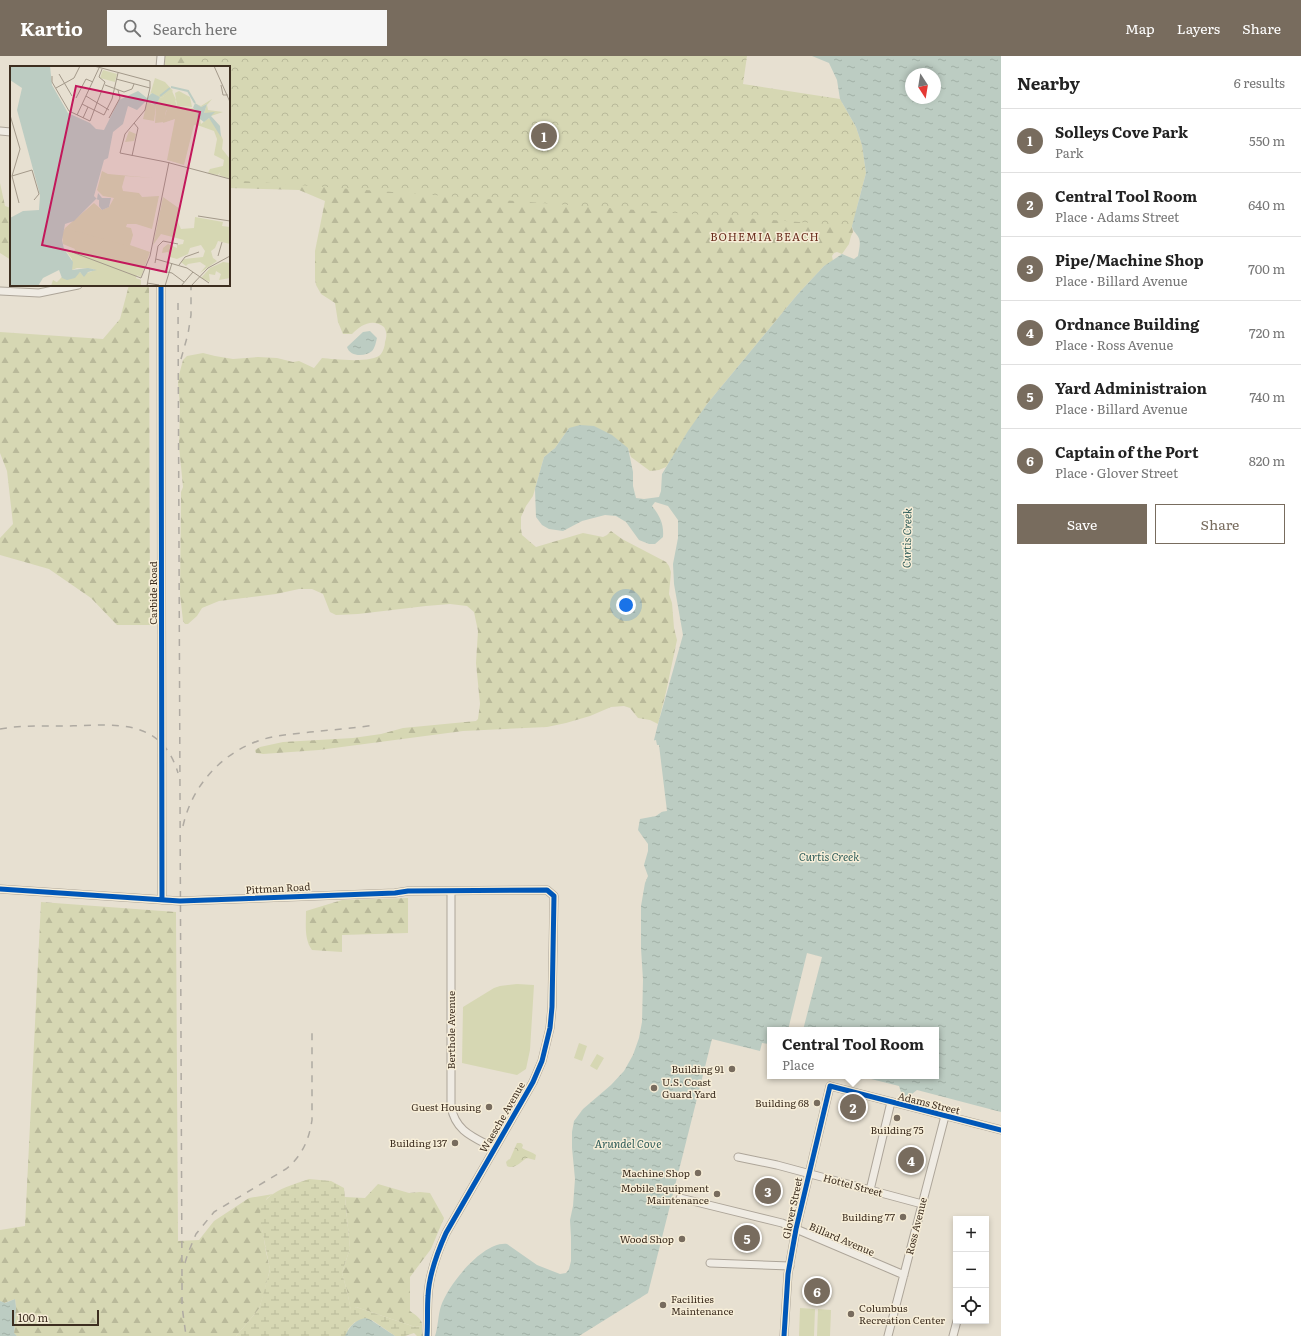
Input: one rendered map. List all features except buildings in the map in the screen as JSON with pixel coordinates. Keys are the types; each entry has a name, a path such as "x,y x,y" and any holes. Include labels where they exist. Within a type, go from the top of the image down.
{"street":[{"path":"160,66 161,56"},
{"path":"0,131 10,132"},
{"path":"0,290 39,293 73,286"},
{"name":"Carbide Road","path":"160,286 162,900"},
{"name":"Pittman Road","path":"0,889 162,900 214,900 395,893 408,891 547,890 554,896"},
{"name":"Berthole Avenue","path":"451,891 452,1113 458,1125 464,1131 494,1148"},
{"name":"Waesche Avenue","path":"427,1336 428,1295 433,1265 439,1249 446,1233 533,1082 547,1044 552,1007 554,896"},
{"name":"Adams Street","path":"830,1086 1001,1130"},
{"name":"Glover Street","path":"784,1336 788,1274 796,1229 830,1086"},
{"path":"870,1190 891,1102"},
{"name":"Ross Avenue","path":"888,1336 945,1116"},
{"name":"Hottel Street","path":"738,1156 809,1173 922,1204"},
{"name":"Billard Avenue","path":"680,1198 782,1223 904,1275"},
{"path":"710,1263 790,1266"},
{"path":"953,1336 956,1324"}],"green space":[{"path":"165,56 740,56 742,85 856,212 852,226 853,232 849,244 842,254 837,252 834,253 832,256 833,261 824,266 797,295 707,404 666,467 659,470 650,471 631,457 628,448 569,428 555,448 544,457 533,496 521,517 522,535 536,547 583,533 603,537 611,531 622,539 666,562 669,566 671,572 669,594 672,603 674,628 677,640 658,724 650,720 638,718 630,708 624,706 611,707 590,716 547,727 463,731 319,750 263,754 256,753 255,750 260,747 283,742 353,738 381,734 403,728 476,721 478,719 480,704 476,663 478,631 474,612 467,606 450,604 336,615 330,612 323,594 312,589 299,589 276,594 219,601 202,608 197,616 188,624 185,624 183,621 180,594 181,492 183,487 179,446 180,406 178,384 183,360 187,356 203,353 233,359 258,357 277,358 293,362 299,361 314,368 322,358 362,360 377,357 381,354 385,345 386,331 380,324 371,323 363,325 352,334 343,334 338,322 335,303 321,294 316,285 315,251 325,201 299,190 230,188 230,66 164,66"},
{"path":"196,56 747,56 743,84 840,99 856,127 862,145 866,173 852,226 230,180 230,66 195,66"},
{"path":"0,183 5,206 10,208 10,259 0,253"},
{"path":"129,286 149,286 150,625 117,625 91,598 49,569 0,555 0,538 13,524 7,471 0,453 0,332 103,339 120,319"},
{"path":"408,898 408,933 342,935 342,952 312,950 309,946 306,932 306,911 342,900"},
{"path":"41,902 176,912 178,1241 199,1240 214,1221 249,1198 273,1194 267,1198 260,1215 270,1269 264,1293 259,1309 236,1336 17,1336 14,1334 16,1307 15,1299 4,1303 0,1301 0,1230 25,1226"},
{"path":"517,984 534,985 530,1050 526,1069 517,1075 462,1063 463,1007 494,988"},
{"path":"579,1043 587,1046 582,1061 574,1058"},
{"path":"597,1054 604,1058 597,1070 590,1066"},
{"path":"517,1143 521,1143 523,1145 522,1148 536,1155 535,1160 527,1158 513,1167 507,1166 506,1162 510,1159"},
{"path":"309,1179 331,1181 344,1188 350,1248 342,1273 351,1310 356,1307 415,1327 422,1326 424,1336 417,1336 414,1333 405,1336 395,1336 372,1320 355,1322 348,1329 349,1336 236,1336 259,1309 270,1270 260,1219 264,1202 277,1192"},
{"path":"378,1184 409,1193 430,1193 444,1218 431,1249 410,1277 410,1311 420,1319 422,1326 415,1327 356,1307 351,1311 342,1273 350,1248 345,1197 365,1198"},
{"path":"800,1308 815,1309 814,1336 799,1336"},
{"path":"818,1309 831,1310 830,1336 817,1336"}],"water":[{"name":"Curtis Creek","path":"812,56 1001,56 1001,1112 917,1090 908,1097 902,1095 899,1086 871,1079 939,1079 939,1027 767,1027 767,1044 762,1043 760,1051 712,1039 648,1293 579,1336 435,1336 441,1306 451,1287 468,1266 488,1249 498,1245 507,1244 537,1265 560,1274 566,1273 569,1269 571,1261 570,1220 573,1206 575,1179 572,1148 574,1121 583,1109 611,1085 624,1071 633,1055 639,1038 642,1022 643,980 641,906 645,883 648,876 644,865 648,851 648,844 638,830 640,819 656,816 663,811 654,740 683,635 674,584 673,564 678,538 678,520 668,506 655,502 652,506 661,520 663,537 655,544 649,544 639,540 626,522 616,516 605,515 582,521 563,531 549,529 542,525 536,517 535,489 544,457 555,448 569,428 580,425 594,426 612,435 628,448 636,498 644,499 659,497 661,491 662,474 688,431 707,404 797,295 824,266 842,254 854,259 858,256 860,245 859,237 853,230 852,226 866,173 862,145 856,127 840,99 837,80 829,63"},
{"path":"370,331 377,338 375,347 372,351 362,355 351,353 347,347 363,332"},
{"path":"15,1299 16,1307 14,1333 17,1336 0,1336 0,1301 5,1303"},
{"path":"366,1318 395,1336 345,1336 353,1324"}],"pier":[{"path":"656,740 657,745 659,745 667,811 660,812 652,741"},
{"path":"807,953 822,957 804,1027 789,1027"}],"railway":[{"path":"181,359 188,334 191,315 191,286"},
{"path":"178,303 182,1306 186,1336"},
{"path":"0,729 25,726 102,725 134,728 148,733 160,742 170,755 178,773"},
{"path":"183,826 187,811 202,784 223,761 235,752 264,739 310,732 376,725"},
{"path":"185,1263 196,1234 214,1212 286,1169 292,1164 304,1147 312,1120 312,1027"}],"cycle path":[{"path":"161,286 162,900"},
{"path":"0,889 180,901 395,893 408,891 547,890 554,896 552,1007 550,1028 542,1061 533,1082 446,1233 434,1264 430,1280 427,1336"},
{"path":"784,1336 788,1274 796,1229 830,1086 1001,1130"}],"place":[{"name":"Solleys Cove Park","path":"544,136"},
{"name":"Building 91","path":"732,1069"},
{"name":"U.S. Coast Guard Yard","path":"654,1088"},
{"name":"Building 68","path":"817,1103"},
{"name":"Guest Housing","path":"489,1107"},
{"name":"Central Tool Room","path":"853,1107"},
{"name":"Building 75","path":"897,1118"},
{"name":"Building 137","path":"455,1143"},
{"name":"Ordnance Building","path":"911,1160"},
{"name":"Machine Shop","path":"698,1173"},
{"name":"Pipe/Machine Shop","path":"768,1191"},
{"name":"Mobile Equipment Maintenance","path":"717,1194"},
{"name":"Building 77","path":"903,1217"},
{"name":"Yard Administraion","path":"747,1238"},
{"name":"Wood Shop","path":"682,1239"},
{"name":"Captain of the Port","path":"817,1291"},
{"name":"Facilities Maintenance","path":"663,1305"},
{"name":"Columbus Recreation Center","path":"851,1314"}],"district":[{"name":"BOHEMIA BEACH","path":"765,237"}],"water label":[{"name":"Arundel Cove","path":"628,1144"}]}
